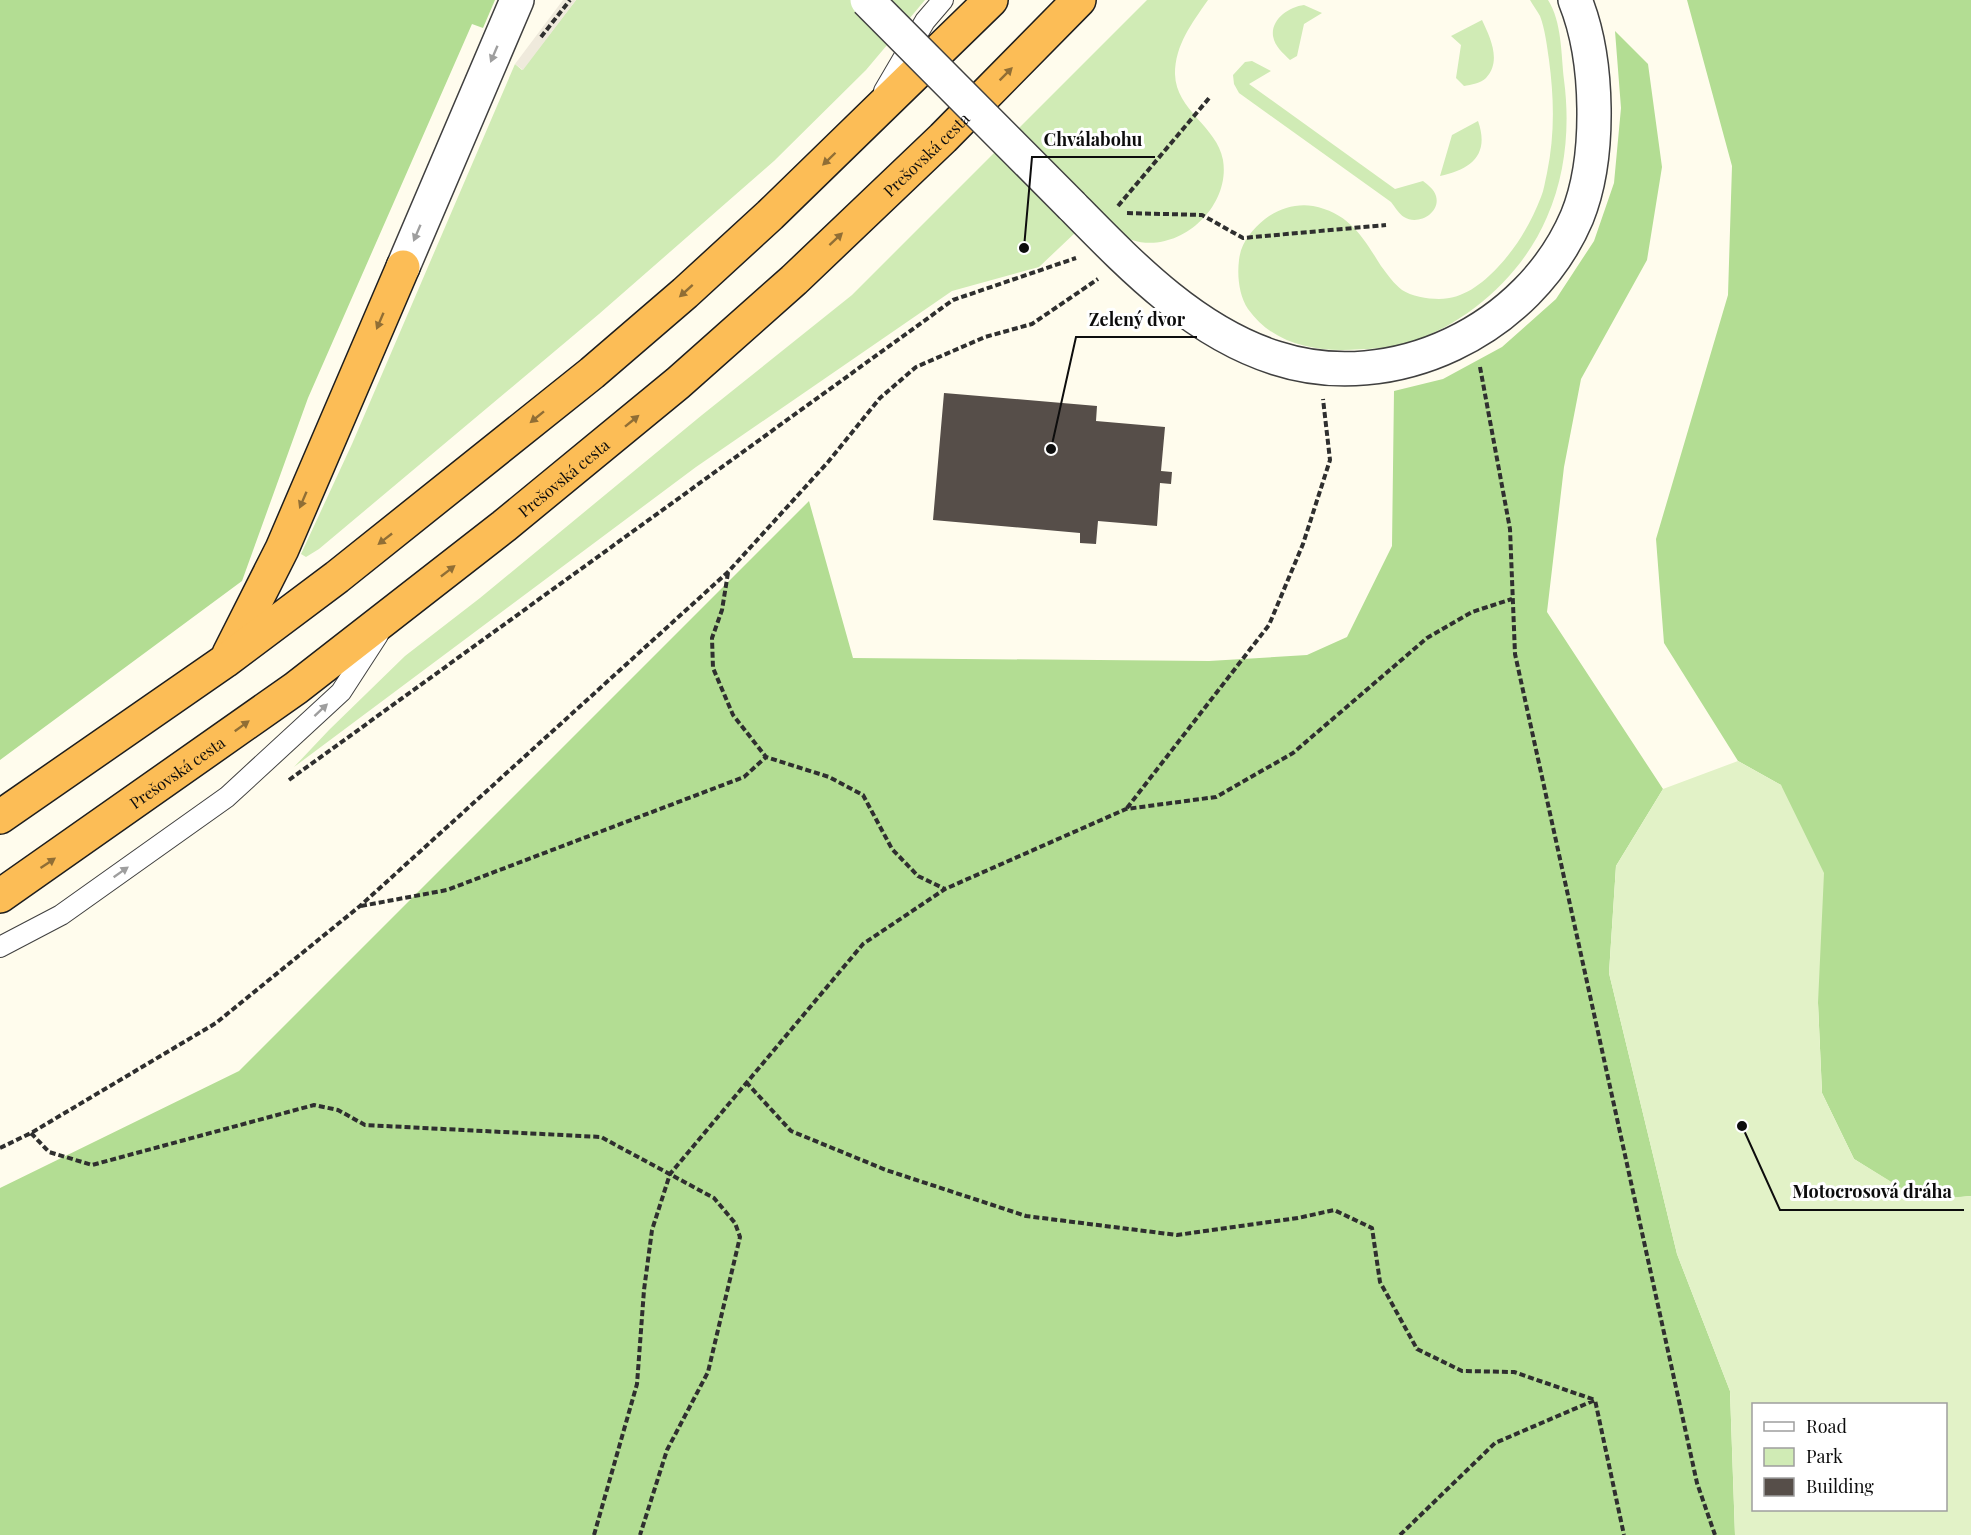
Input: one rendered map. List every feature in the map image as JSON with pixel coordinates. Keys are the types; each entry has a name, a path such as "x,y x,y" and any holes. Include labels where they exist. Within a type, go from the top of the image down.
{"highway":[{"path":"0,817 225,661 337,577 591,373 719,262 862,127 991,0"},
{"name":"Prešovská cesta","path":"0,896 287,694 391,615 504,526 696,367 794,280 943,138 1079,0"},
{"path":"225,661 282,549 403,267"}],"street":[{"path":"867,0 1072,206 1106,223 1123,257 1196,319 1243,345 1278,359 1319,368 1360,369 1401,363 1447,347 1474,333 1504,313 1530,288 1551,262 1577,217 1591,164 1594,122 1593,83 1581,15 1575,0"},
{"path":"403,267 517,1"}],"lane":[{"path":"862,127 925,21 943,0"},
{"path":"0,947 61,915 226,797 341,692 391,615"}],"path":[{"path":"280,786 952,300 1077,258 1210,97"},
{"path":"1106,223 1202,215 1243,238 1386,225"},
{"path":"0,1148 31,1133 216,1023 360,906 728,572 828,462 880,398 916,367 984,337 1032,324 1091,285 1123,257"},
{"path":"1474,333 1509,530 1515,654 1697,1483 1716,1535"},
{"path":"1126,809 1269,625 1303,544 1330,460 1319,368"},
{"path":"728,572 722,610 712,638 713,668 733,715 766,757 829,777 863,795 892,849 918,876 945,889"},
{"path":"594,1535 637,1384 644,1290 652,1230 670,1174 863,944 945,889 1126,809 1216,797 1293,753 1427,638 1472,612 1512,599"},
{"path":"360,906 447,890 744,777 766,757"},
{"path":"746,1082 791,1131 886,1170 1026,1216 1177,1235 1298,1218 1334,1210 1372,1228 1380,1282 1417,1349 1462,1371 1514,1372 1595,1400"},
{"path":"31,1133 49,1152 92,1165 314,1105 338,1110 365,1125 601,1137 714,1198 735,1223 740,1237 708,1372 667,1450 640,1535"},
{"path":"1400,1535 1495,1443 1595,1400"},
{"path":"1595,1400 1624,1535"}],"green space":[{"path":"0,0 495,0 483,28 472,24 308,398 242,581 0,760"},
{"path":"576,0 925,0 866,70 774,161 599,314 319,549 306,557 301,554 352,444 515,64 522,70"},
{"path":"1147,0 1208,0 1181,44 1175,74 1182,98 1213,137 1223,160 1223,178 1219,195 1198,224 1167,241 1149,243 1127,238 1096,213 1039,267 952,291 696,467 294,767 405,656 480,598 852,295"},
{"path":"1530,0 1548,0 1556,18 1566,97 1565,149 1559,184 1547,217 1537,238 1509,276 1474,309 1454,322 1411,342 1386,347 1342,350 1315,348 1278,336 1257,320 1248,309 1241,292 1240,254 1248,237 1265,219 1281,210 1300,205 1326,209 1346,220 1368,245 1396,285 1419,297 1439,299 1464,293 1485,279 1505,260 1533,216 1541,197 1551,144 1553,102 1545,32 1540,16"},
{"path":"1687,0 1971,0 1971,1196 1921,1201 1854,1159 1822,1093 1818,1003 1781,785 1738,761 1664,643 1656,539 1728,295 1732,166"},
{"path":"1304,5 1322,13 1304,24 1297,56 1290,60 1276,43 1273,30 1282,15 1293,8"},
{"path":"1482,20 1493,49 1493,64 1484,80 1464,86 1456,78 1461,45 1451,36"},
{"path":"1615,31 1648,64 1662,167 1647,260 1581,379 1564,467 1547,612 1663,789 1616,866 1609,973 1677,1254 1730,1391 1735,1535 0,1535 0,1188 239,1071 809,501 853,658 1209,661 1307,655 1347,637 1392,546 1394,391 1443,379 1502,347 1556,299 1594,241 1614,183 1621,108"},
{"path":"1252,61 1271,71 1249,84 1395,189 1423,181 1436,196 1437,202 1432,212 1422,219 1404,217 1391,202 1239,93 1234,84 1233,75 1245,62"},
{"path":"1478,121 1481,143 1475,159 1461,169 1440,176 1452,135"},
{"path":"1738,761 1781,785 1824,873 1818,1003 1822,1093 1854,1159 1921,1200 1971,1196 1971,1535 1735,1535 1730,1391 1677,1254 1609,973 1616,866 1663,789"}],"shaded area":[{"path":"563,0 576,0 523,70 515,64"}],"building":[{"path":"944,393 1097,406 1096,421 1165,427 1161,471 1172,472 1171,484 1160,483 1157,526 1098,521 1096,544 1080,543 1080,533 933,520"}],"place":[{"name":"Chválabohu","path":"1024,248"},
{"name":"Zelený dvor","path":"1051,449"},
{"name":"Motocrosová dráha","path":"1742,1126"}]}
